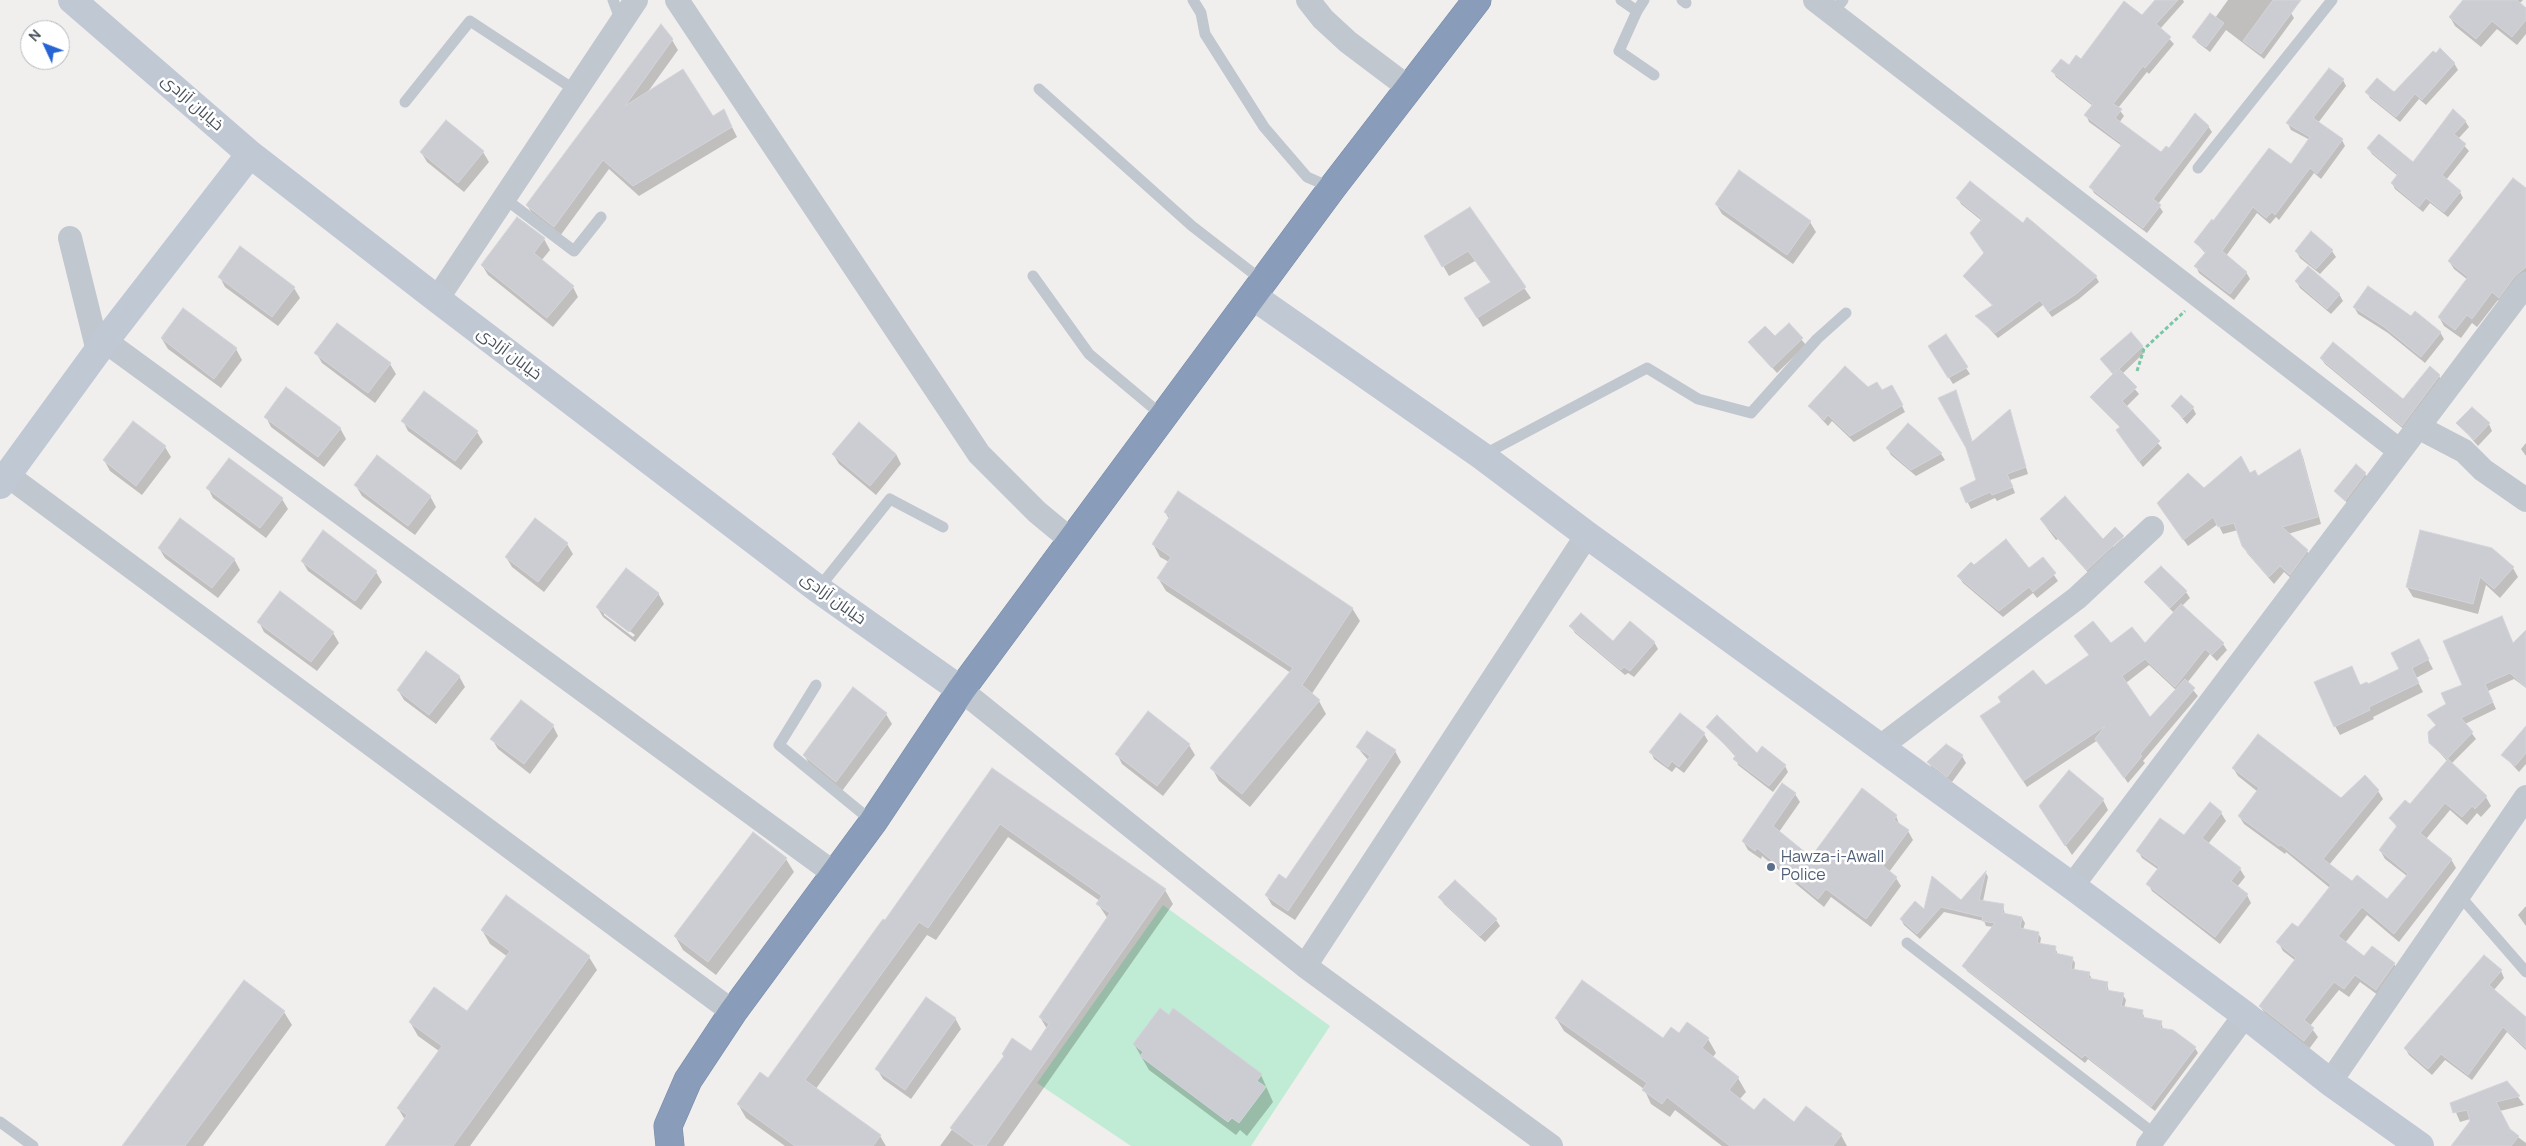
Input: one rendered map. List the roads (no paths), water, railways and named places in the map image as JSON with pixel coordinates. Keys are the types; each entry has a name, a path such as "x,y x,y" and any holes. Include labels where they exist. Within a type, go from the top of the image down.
{"highway":[{"path":"670,1146 668,1126 688,1080 733,1012 873,822 961,690 1259,290 1332,188 1477,0"}],"street":[{"name":"خیابان آزادی","path":"72,0 250,154 818,589 961,690"},
{"path":"437,299 575,90 617,10 636,0"},
{"path":"677,0 979,454 1037,512 1072,541"},
{"path":"1308,0 1323,19 1348,42 1409,88"},
{"path":"1830,4 2200,297 2400,451"},
{"path":"250,154 102,346 4,480 733,1012"},
{"path":"70,238 102,346 835,874"},
{"path":"2072,886 2526,284"},
{"path":"1259,290 1587,535 2072,886 2245,1015 2330,1082 2420,1146"},
{"path":"2418,427 2464,451 2483,470 2526,500"},
{"path":"1880,747 2077,598 2152,528"},
{"path":"1304,966 1587,535"},
{"path":"961,690 1304,966 1551,1146"},
{"path":"2330,1082 2460,896 2526,797"},
{"path":"2152,1140 2245,1015"}],"lane":[{"path":"1193,0 1201,13 1205,34 1264,127 1308,177 1332,188"},
{"path":"1621,0 1636,11"},
{"path":"1644,0 1636,11 1619,51 1654,75"},
{"path":"2198,168 2332,0"},
{"path":"405,102 470,21 575,90"},
{"path":"1039,89 1192,226 1259,290"},
{"path":"504,198 574,251 601,217"},
{"path":"1033,276 1089,354 1164,417"},
{"path":"1482,456 1647,368 1698,399 1751,413 1817,339 1846,313"},
{"path":"818,589 890,499 943,527"},
{"path":"816,685 779,744 873,822"},
{"path":"2460,896 2526,972"},
{"path":"1907,943 2152,1140"},
{"path":"0,1122 33,1146"}],"place":[{"name":"Hawza-i-Awall Police","path":"1771,867"}]}
